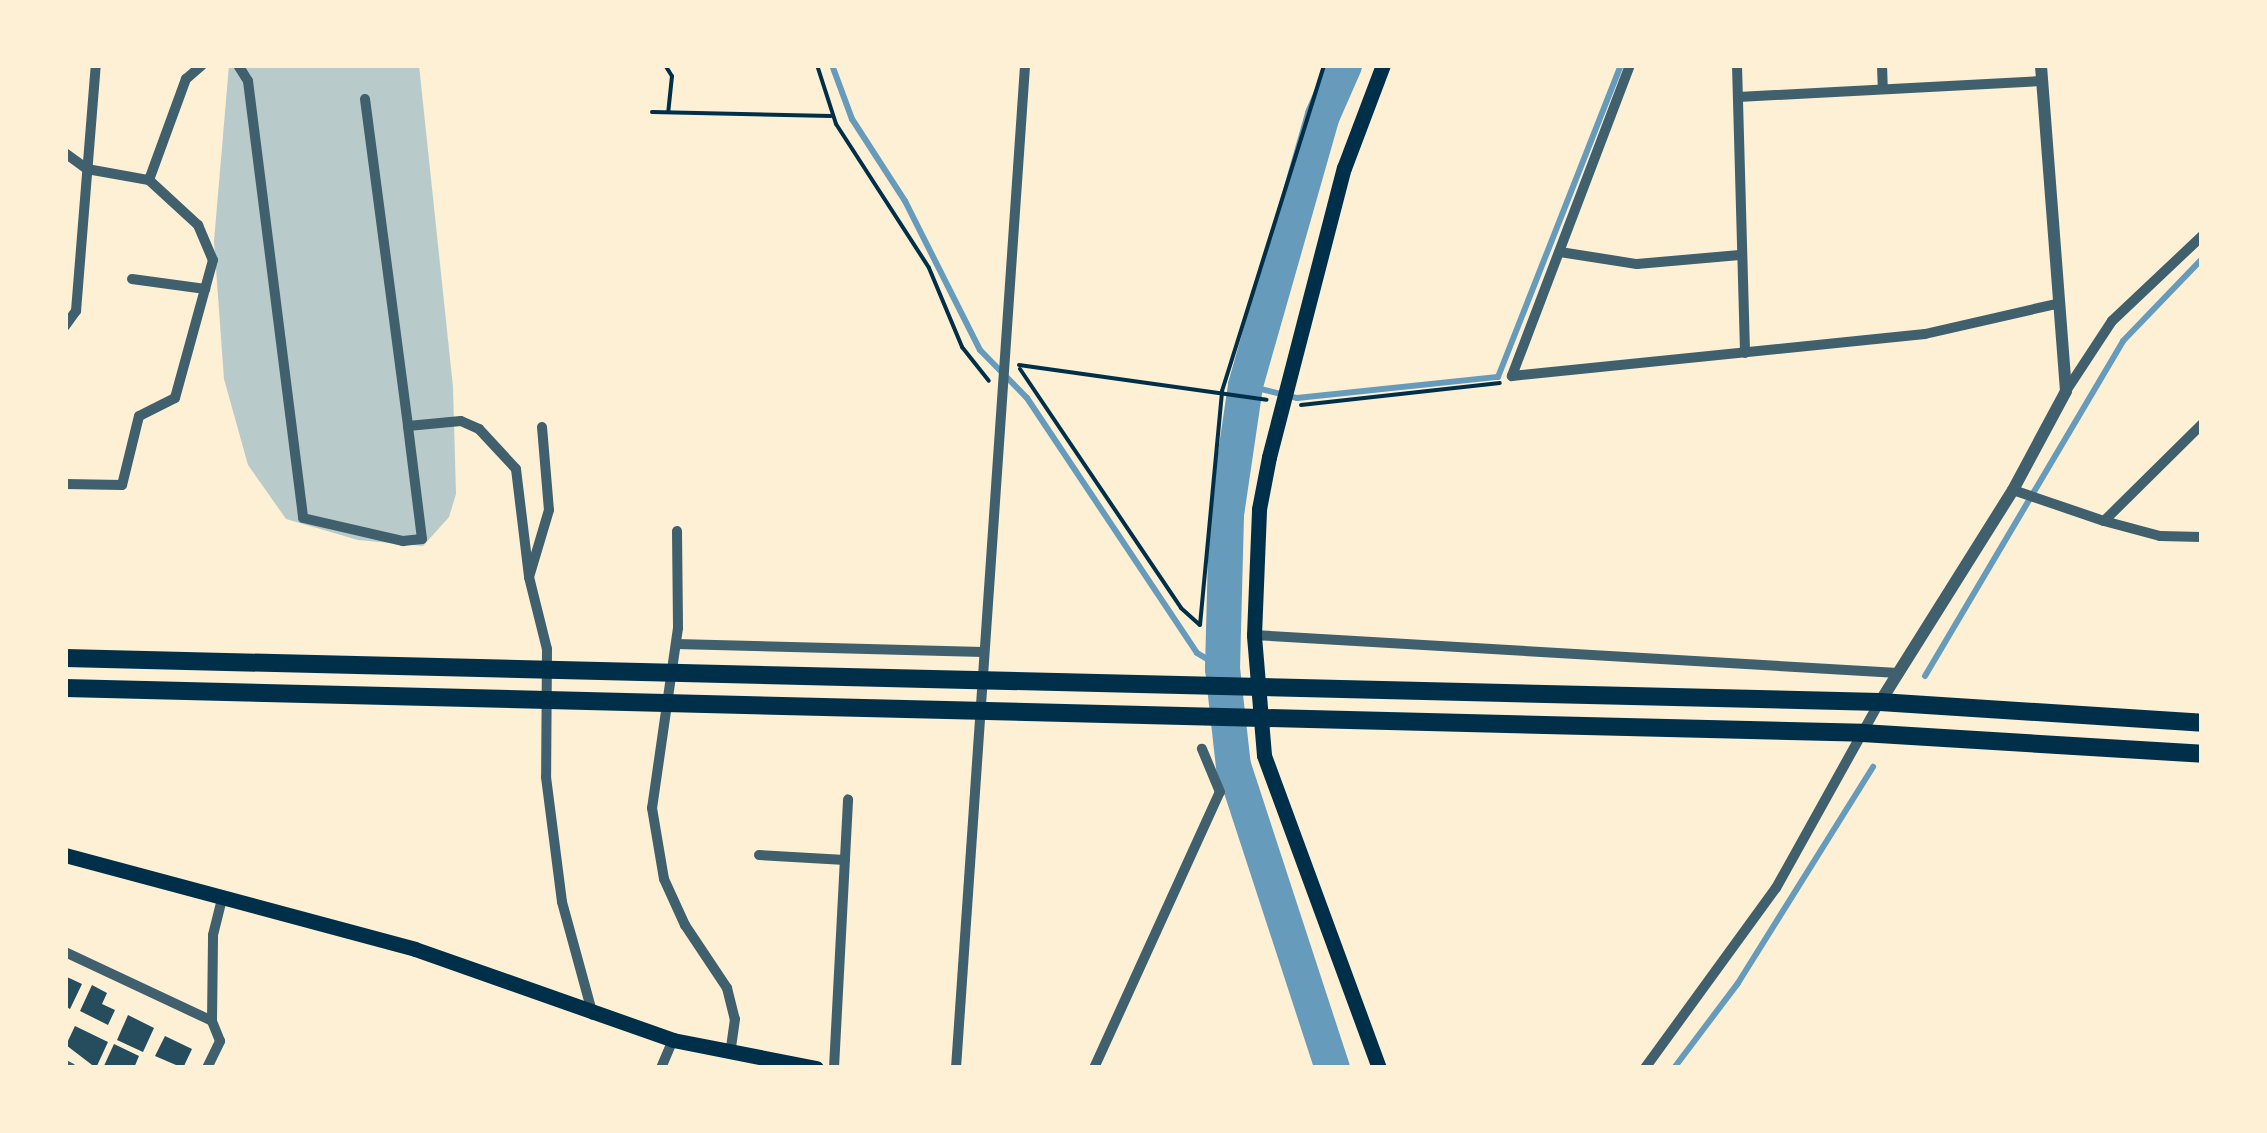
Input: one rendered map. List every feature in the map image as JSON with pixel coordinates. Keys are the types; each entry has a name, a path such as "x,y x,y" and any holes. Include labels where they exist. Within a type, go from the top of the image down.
{"highway":[{"path":"65,658 1880,702 2202,723"},
{"path":"65,688 1862,734 2202,754"}],"main road":[{"path":"1379,1068 1264,754 1254,636 1259,509 1282,403 1344,168 1382,65"},
{"path":"65,855 415,949 594,1016 672,1040 816,1068"}],"street":[{"path":"66,324 76,311 96,65"},
{"path":"149,180 186,78 202,65"},
{"path":"238,65 248,81 303,518 404,541 422,539 365,99"},
{"path":"956,1068 1024,65"},
{"path":"1630,65 1512,376 1925,334 2056,304"},
{"path":"1737,65 1745,353"},
{"path":"1882,65 1883,89"},
{"path":"2041,65 2056,304 2066,391"},
{"path":"1738,97 2042,81"},
{"path":"65,153 87,169 149,180 211,243 205,289 174,398 140,416 122,485 65,484"},
{"path":"1645,1068 1776,888 1880,702 2014,490 2066,391 2112,321 2202,236"},
{"path":"1560,252 1637,264 1740,255"},
{"path":"132,279 205,289"},
{"path":"408,426 461,421 499,447 516,469 529,577 547,649 546,776 562,902 594,1016"},
{"path":"2104,522 2202,424"},
{"path":"529,577 549,510 542,428"},
{"path":"2014,490 2104,522 2160,536 2202,536"},
{"path":"677,531 676,644 652,808 656,846 685,925 727,988 735,1019 730,1053"},
{"path":"1254,636 1898,672"},
{"path":"676,644 983,652"},
{"path":"1094,1068 1220,792 1202,749"},
{"path":"834,1068 848,799"},
{"path":"759,855 845,860"},
{"path":"207,1068 220,1041 212,1021 212,935 222,898"},
{"path":"65,952 212,1021"},
{"path":"661,1068 672,1040"}],"path":[{"path":"665,65 672,76 668,112"},
{"path":"817,65 832,116 929,268 962,347 1000,392"},
{"path":"1324,65 1222,390 1200,624 1181,608 1016,364 1222,390 1282,403 1499,384 1512,376"},
{"path":"652,112 832,116"}],"shaded area":[{"path":"229,65 419,65 453,387 456,494 449,517 423,546 358,540 286,519 248,465 224,379 214,241"}],"building":[{"path":"67,977 82,984 70,1009 65,1006"},
{"path":"92,985 107,993 102,1004 115,1010 108,1025 80,1011"},
{"path":"128,1015 154,1028 143,1052 117,1040"},
{"path":"75,1026 108,1042 96,1068 66,1045"},
{"path":"165,1036 192,1049 183,1068 155,1056"},
{"path":"114,1044 139,1056 134,1068 103,1068"}],"waterway":[{"path":"832,65 852,119 905,201 980,350 1027,398 1197,653 1222,668"},
{"path":"1332,1068 1233,766 1222,668 1226,514 1245,385 1322,115 1344,65"},
{"path":"1245,385 1297,398 1498,377 1621,65"},
{"path":"1925,676 2123,341 2202,259"},
{"path":"1674,1068 1738,983 1873,767"}]}
